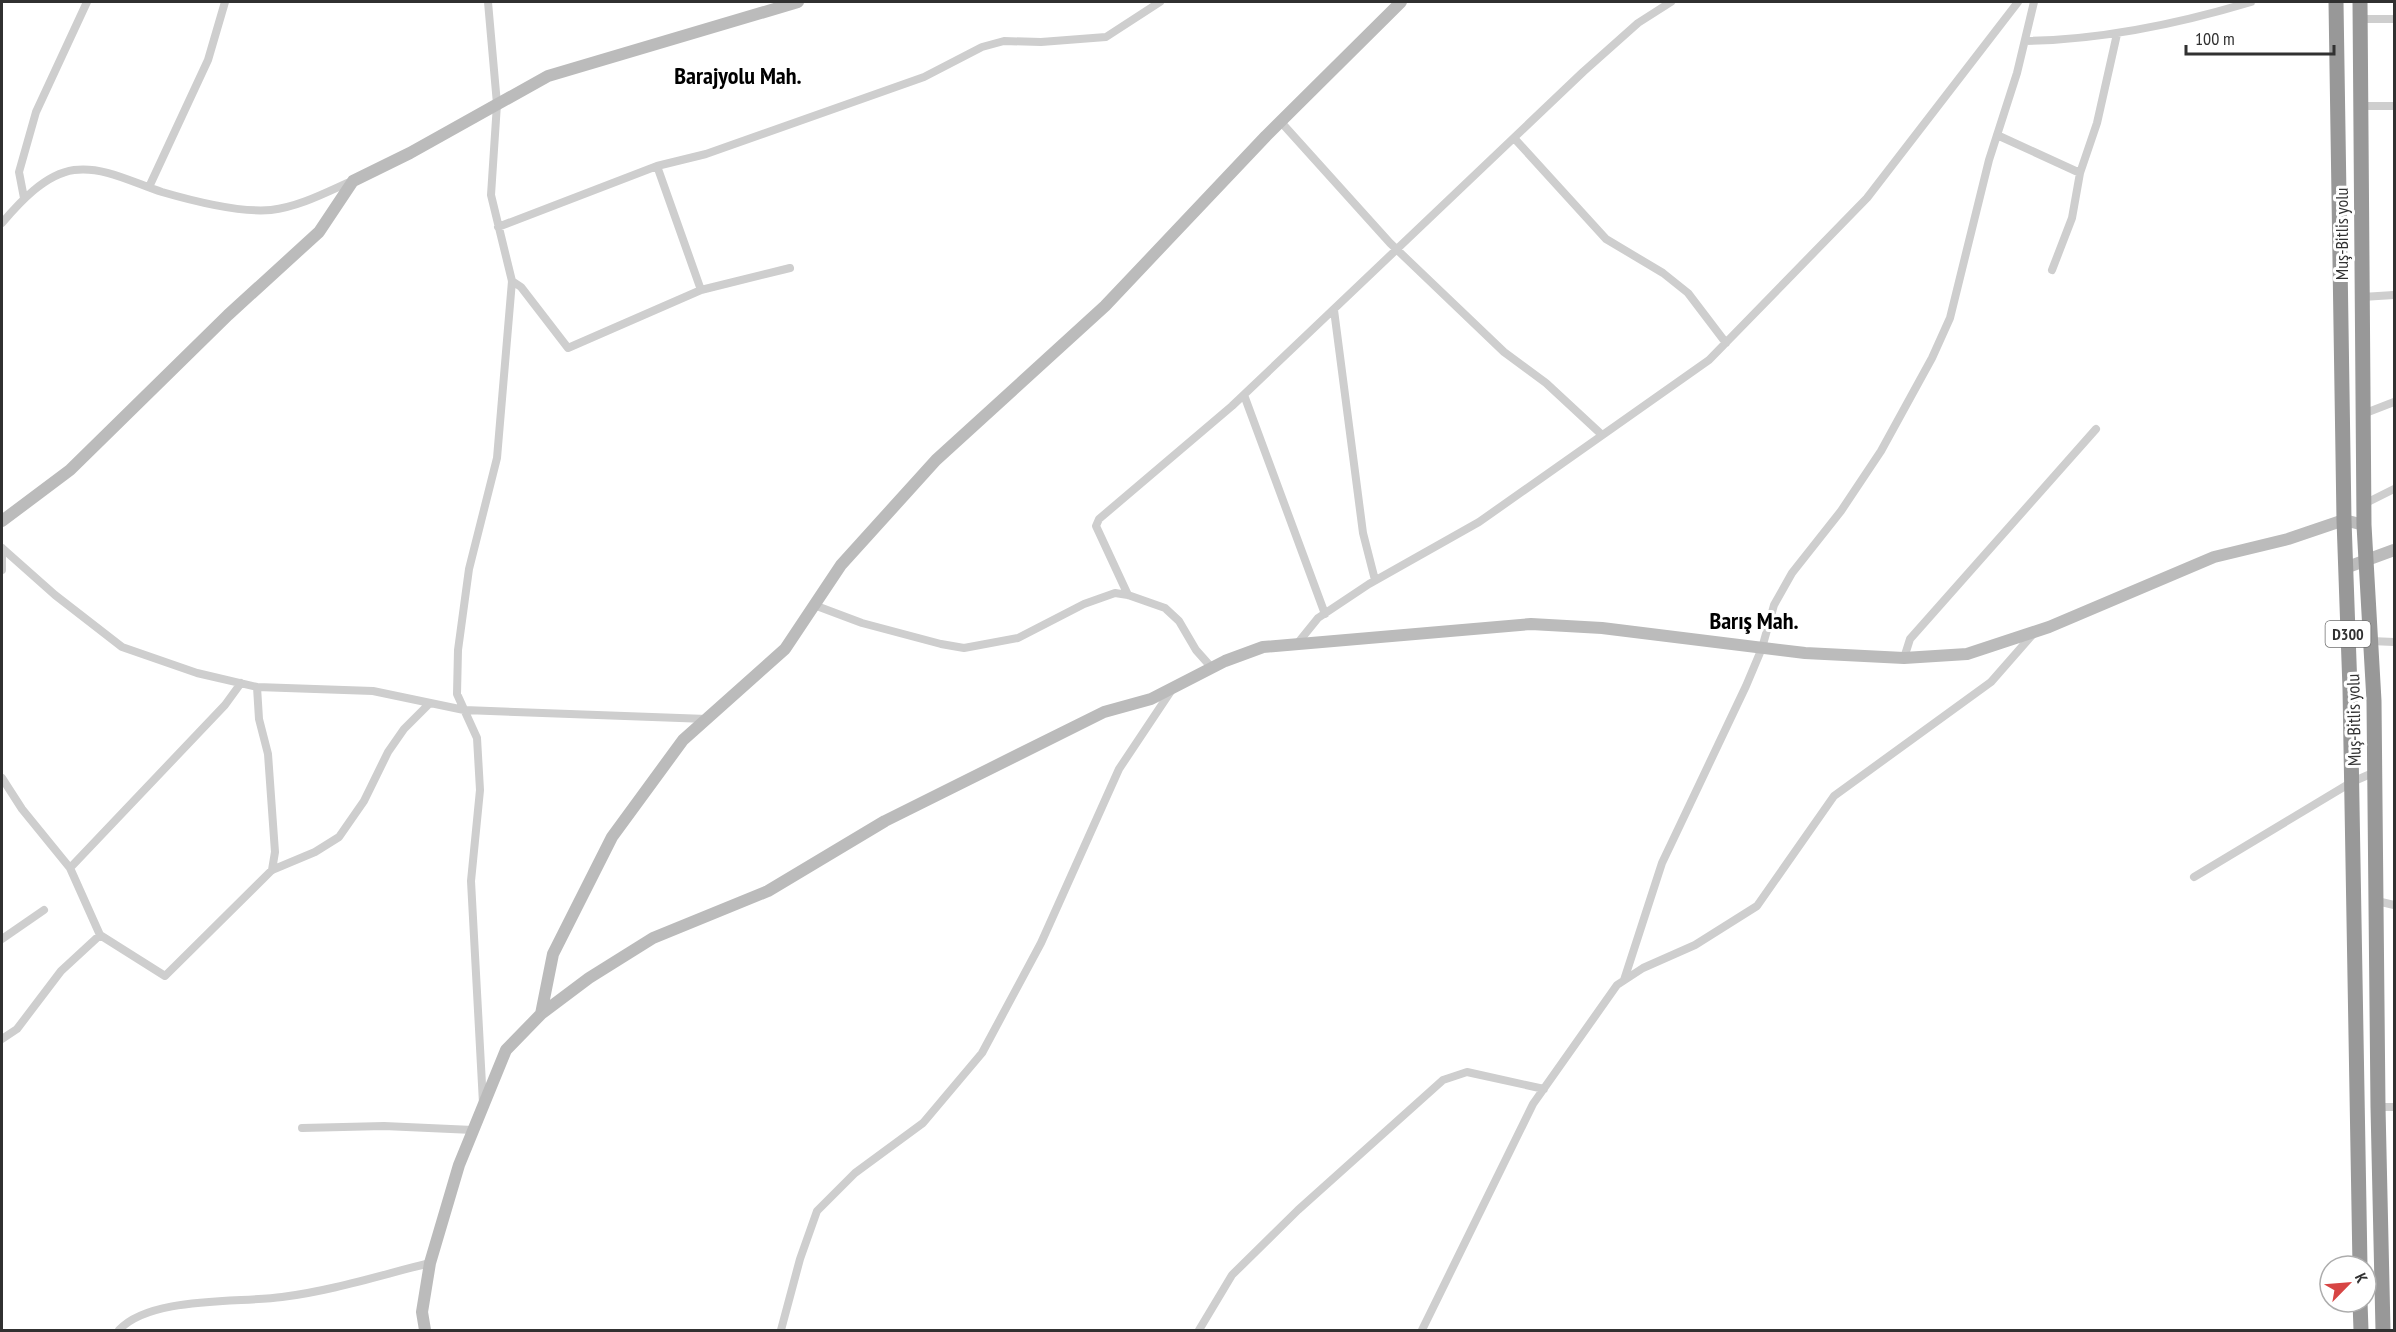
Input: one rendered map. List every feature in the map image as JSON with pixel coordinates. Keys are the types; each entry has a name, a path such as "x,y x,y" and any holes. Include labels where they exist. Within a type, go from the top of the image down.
{"highway":[{"name":"Muş-Bitlis yolu","path":"2336,2 2344,520 2352,782 2360,1254"},
{"name":"Muş-Bitlis yolu","path":"2360,2 2364,525 2371,641 2375,772 2378,1107 2383,1330"},
{"path":"2360,1314 2361,1330"}],"street":[{"path":"24,198 19,172 36,112 87,2"},
{"path":"149,188 208,60 225,2"},
{"path":"483,1104 471,881 480,790 477,738 457,694 458,650 469,569 497,458 512,282 491,195 497,104 488,2"},
{"path":"2,223 24,198 73,170 100,171 149,188 219,206 270,210 308,201 410,153 548,76 798,2"},
{"path":"498,226 657,166 706,154 913,81 982,47 1004,41 1041,42 1106,37 1160,2"},
{"path":"541,1014 553,954 612,837 683,740 785,649 841,565 936,460 1105,306 1280,121 1401,2"},
{"path":"1128,595 1096,525 1099,519 1244,395 1396,249 1638,23 1671,2"},
{"path":"1297,644 1325,614 1375,580 1479,522 1709,360 1867,198 2018,2"},
{"path":"1624,980 1662,863 1762,648 1774,605 1792,573 1841,511 1881,450 1932,358 1950,318 2034,2"},
{"path":"2025,41 2072,41 2117,34 2251,2"},
{"path":"2361,19 2394,19"},
{"path":"2052,270 2072,218 2080,172 2097,123 2117,34"},
{"path":"2361,106 2394,105"},
{"path":"1280,121 1396,249 1504,352 1546,383 1601,434"},
{"path":"1997,135 2080,172"},
{"path":"1514,138 1606,239 1663,273 1688,293 1726,343"},
{"path":"657,166 701,290"},
{"path":"2,520 70,470 228,315 319,232 353,181"},
{"path":"512,282 521,287 568,348 701,290 790,268"},
{"path":"2362,297 2394,295"},
{"path":"1334,310 1363,533 1375,580"},
{"path":"1244,395 1325,614"},
{"path":"2363,414 2394,402"},
{"path":"1904,658 1910,639 2096,429"},
{"path":"2364,504 2394,489"},
{"path":"425,1330 422,1312 430,1263 473,1130 506,1050 541,1014 589,978 653,938 768,891 885,821 1104,712 1151,699 1212,668 1263,647 1531,624 1602,628 1762,648 1904,658 1967,654 2034,632 2214,558 2288,539 2344,520 2364,525"},
{"path":"2,548 55,595 122,647 197,673 257,687 373,691 464,710 707,719"},
{"path":"2,548 2,570"},
{"path":"2345,568 2394,550"},
{"path":"814,605 862,623 964,648 1018,638 1084,604 1115,593 1128,595 1166,609 1179,621 1196,650 1212,668"},
{"path":"1422,1330 1533,1104 1617,985 1643,968 1695,945 1757,906 1834,796 1991,682 2034,632"},
{"path":"2371,641 2394,642"},
{"path":"70,868 225,705 241,683"},
{"path":"257,687 259,719 268,754 275,852 272,870"},
{"path":"781,1330 800,1259 817,1211 855,1173 923,1123 982,1053 1041,943 1119,769 1173,688"},
{"path":"2,778 22,809 70,868 100,934 165,976 272,870 315,852 339,837 364,801 388,752 404,729 429,704"},
{"path":"2194,877 2352,782 2375,772"},
{"path":"2377,901 2394,905"},
{"path":"2,939 44,910"},
{"path":"2,1039 17,1029 61,971 100,934"},
{"path":"1199,1330 1232,1275 1298,1210 1443,1080 1467,1072 1544,1089"},
{"path":"2378,1107 2394,1107"},
{"path":"302,1128 384,1126 473,1130"},
{"path":"119,1330 126,1322 184,1303 283,1297 430,1263"}],"district":[{"name":"Barajyolu Mah.","path":"738,76"},
{"name":"Barış Mah.","path":"1754,621"}]}
